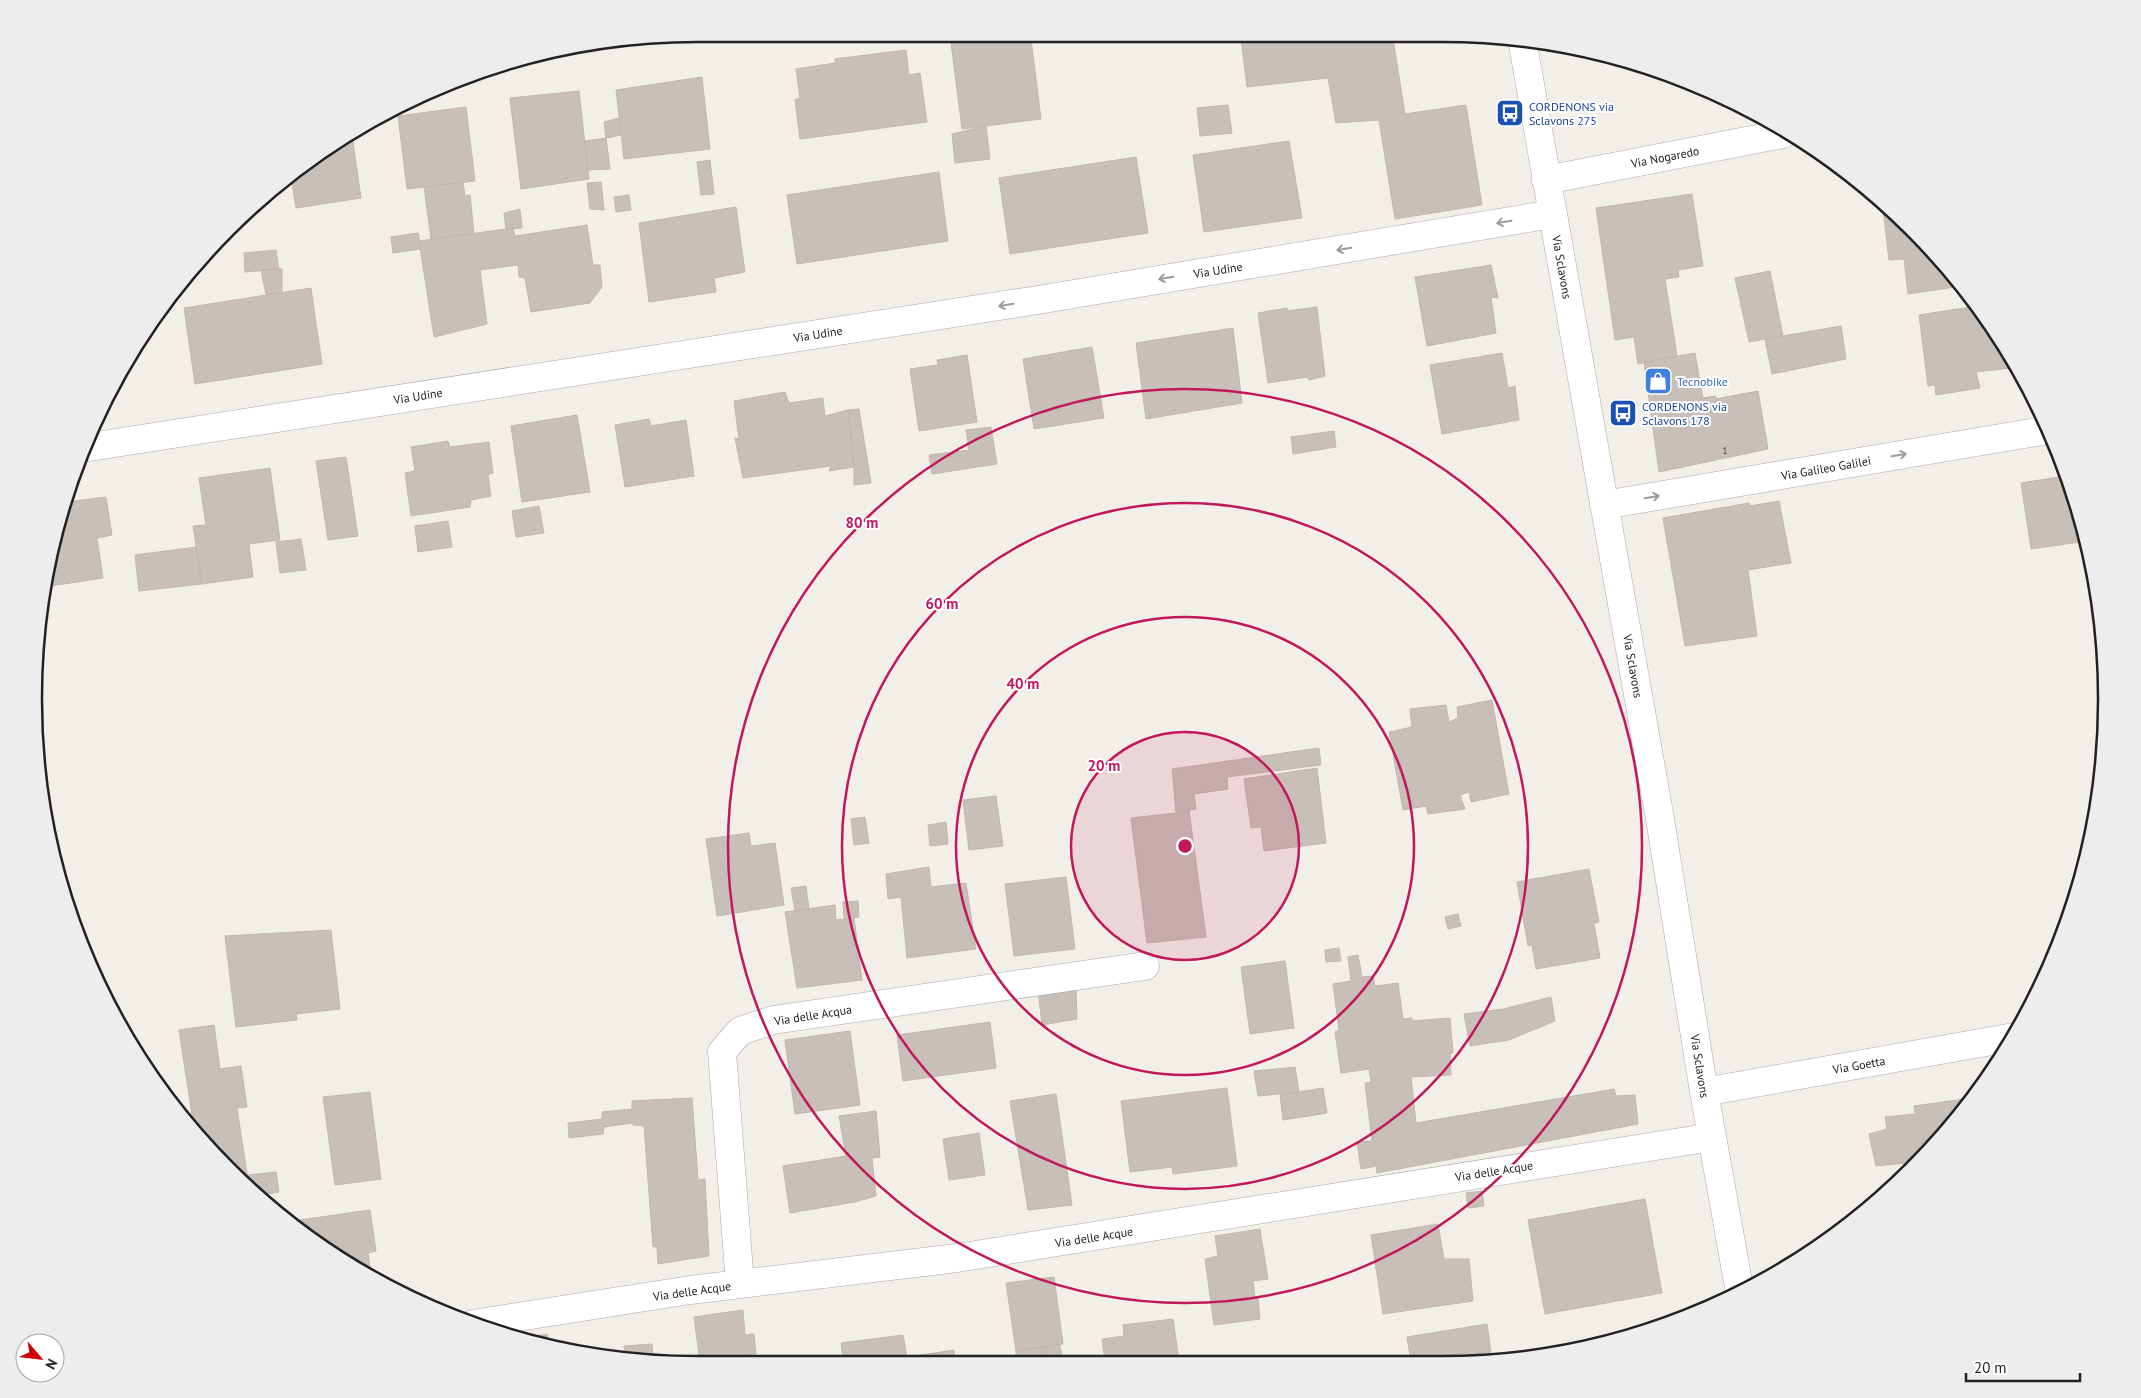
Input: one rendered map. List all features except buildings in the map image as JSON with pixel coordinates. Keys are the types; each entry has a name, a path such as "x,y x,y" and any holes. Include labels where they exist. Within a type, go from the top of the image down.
{"street":[{"name":"Via Sclavons","path":"1523,48 1660,818 1704,1092 1738,1285"},
{"name":"Via Nogaredo","path":"1546,180 1778,135"},
{"name":"Via Udine","path":"93,446 1044,299 1552,214"},
{"name":"Via Galileo Galilei","path":"1604,505 2041,431"},
{"name":"Via delle Acqua","path":"740,1284 722,1052 740,1031 773,1020 1145,966"},
{"name":"Via Goetta","path":"1704,1092 2004,1039"},
{"name":"Via delle Acque","path":"490,1321 740,1284 957,1258 1712,1137"}],"place":[{"name":"CORDENONS via Sclavons 275","path":"1510,113"},
{"name":"Tecnobike","path":"1658,381"},
{"name":"CORDENONS via Sclavons 178","path":"1623,413"}]}
